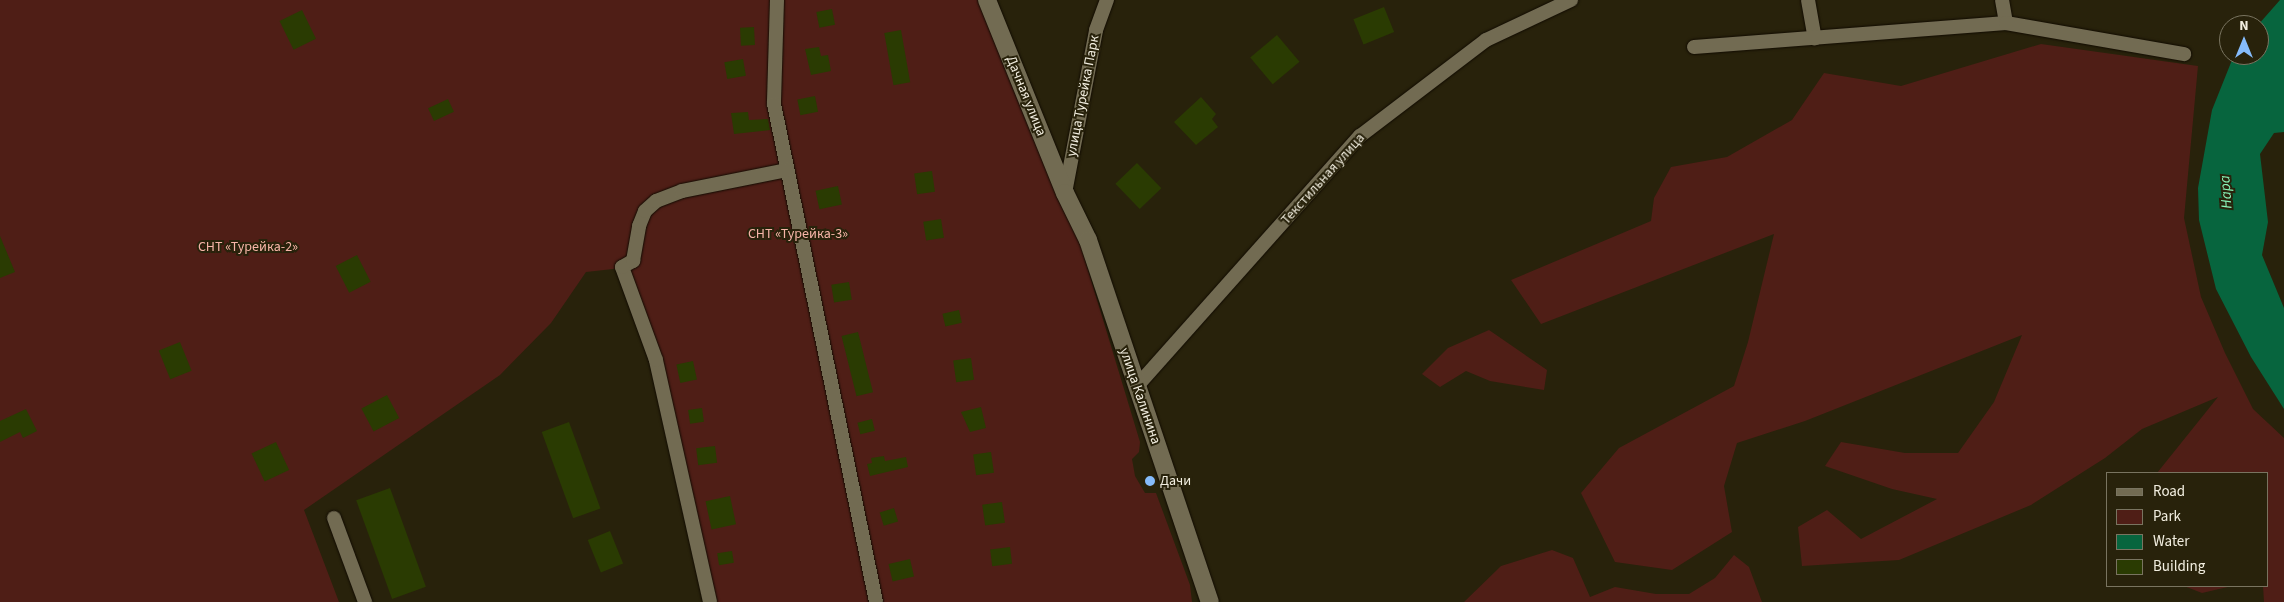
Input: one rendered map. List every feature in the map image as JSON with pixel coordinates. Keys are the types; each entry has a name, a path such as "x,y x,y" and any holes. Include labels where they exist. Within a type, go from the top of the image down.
{"street":[{"path":"777,0 774,104 876,602"},
{"name":"Дачная улица","path":"987,0 1065,192"},
{"name":"улица Турейка Парк","path":"1065,192 1096,30 1107,0"},
{"name":"Текстильная улица","path":"1137,386 1360,136 1486,40 1571,0"},
{"path":"1808,0 1816,38"},
{"path":"2002,0 2006,24"},
{"path":"1694,47 2006,24 2184,54"},
{"path":"710,602 656,360 622,268 633,261 638,226 645,211 656,201 682,191 787,170"},
{"name":"улица Калинина","path":"1065,192 1088,240 1210,602"},
{"path":"334,518 365,602"}],"green space":[{"path":"0,0 989,0 1066,197 1140,442 1139,452 1132,459 1135,476 1145,493 1156,493 1190,585 1192,602 710,602 656,361 622,268 586,272 551,323 500,375 304,510 339,602 0,602"},
{"path":"2041,44 2198,66 2184,218 2201,297 2225,353 2253,409 2284,438 2284,602 2264,602 2263,587 2269,587 2269,472 2158,472 2218,397 2142,429 2105,458 2031,505 1899,560 1802,566 1798,527 1827,510 1861,539 1937,499 1892,489 1825,466 1841,442 1905,453 1958,453 1994,402 2022,335 1805,421 1737,443 1724,486 1732,532 1672,570 1615,562 1581,493 1619,448 1734,386 1748,342 1774,234 1541,324 1511,280 1651,221 1654,198 1671,167 1727,157 1792,120 1824,73 1901,86"},
{"path":"1489,330 1547,370 1544,390 1490,381 1466,371 1440,387 1422,374 1448,348"},
{"path":"1552,550 1573,558 1590,597 1615,587 1656,594 1689,594 1715,578 1734,555 1749,567 1762,602 1464,602 1501,566"},
{"path":"2187,587 2228,587 2202,593"}],"water":[{"name":"Нара","path":"2280,0 2284,0 2284,132 2274,133 2260,154 2268,222 2262,255 2284,308 2284,409 2251,357 2216,289 2199,220 2198,188 2212,110 2230,65 2269,65 2269,15 2267,15"}],"building":[{"path":"1384,7 1394,32 1364,44 1353,19"},
{"path":"832,9 835,25 819,28 816,12"},
{"path":"302,10 316,39 294,50 280,21"},
{"path":"754,27 755,45 741,46 740,28"},
{"path":"901,30 910,82 893,85 884,33"},
{"path":"1277,35 1299,62 1273,84 1250,57"},
{"path":"819,47 821,56 828,55 831,71 811,75 805,49"},
{"path":"743,59 746,76 727,79 724,62"},
{"path":"815,96 818,112 800,115 797,99"},
{"path":"1201,97 1216,114 1212,119 1218,127 1196,145 1174,122"},
{"path":"448,99 454,112 434,121 428,108"},
{"path":"748,112 749,120 768,119 770,130 734,134 731,113"},
{"path":"1137,163 1161,188 1140,209 1115,184"},
{"path":"932,171 935,192 917,194 914,174"},
{"path":"838,186 842,205 819,209 816,191"},
{"path":"941,219 944,238 926,241 923,222"},
{"path":"0,236 15,272 0,278"},
{"path":"357,255 371,282 349,293 336,266"},
{"path":"849,282 852,300 834,303 831,285"},
{"path":"959,310 962,323 945,326 942,314"},
{"path":"858,332 873,392 857,396 842,336"},
{"path":"180,342 192,371 170,379 159,351"},
{"path":"971,358 974,380 956,382 953,361"},
{"path":"693,361 697,380 680,383 676,365"},
{"path":"387,395 399,418 374,432 361,409"},
{"path":"981,407 986,428 970,432 961,412"},
{"path":"702,408 704,422 690,424 688,410"},
{"path":"26,409 37,431 23,438 20,432 0,442 0,421"},
{"path":"872,419 875,431 860,434 857,423"},
{"path":"569,422 600,508 573,518 542,432"},
{"path":"276,442 289,470 265,482 252,453"},
{"path":"715,446 717,463 698,465 696,448"},
{"path":"991,452 994,473 976,475 973,455"},
{"path":"884,456 885,461 906,457 908,467 870,476 867,464 872,463 871,458"},
{"path":"390,488 426,587 392,599 356,500"},
{"path":"730,496 736,524 712,530 706,501"},
{"path":"1002,502 1005,523 985,526 982,505"},
{"path":"894,508 898,521 884,526 880,512"},
{"path":"610,531 623,563 601,572 588,540"},
{"path":"1010,547 1012,564 992,566 990,549"},
{"path":"732,551 734,563 719,565 717,553"},
{"path":"910,559 914,577 893,581 889,564"}],"place":[{"name":"Дачи","path":"1150,481"}],"park label":[{"name":"СНТ «Турейка-3»","path":"798,234"},
{"name":"СНТ «Турейка-2»","path":"248,247"}]}
